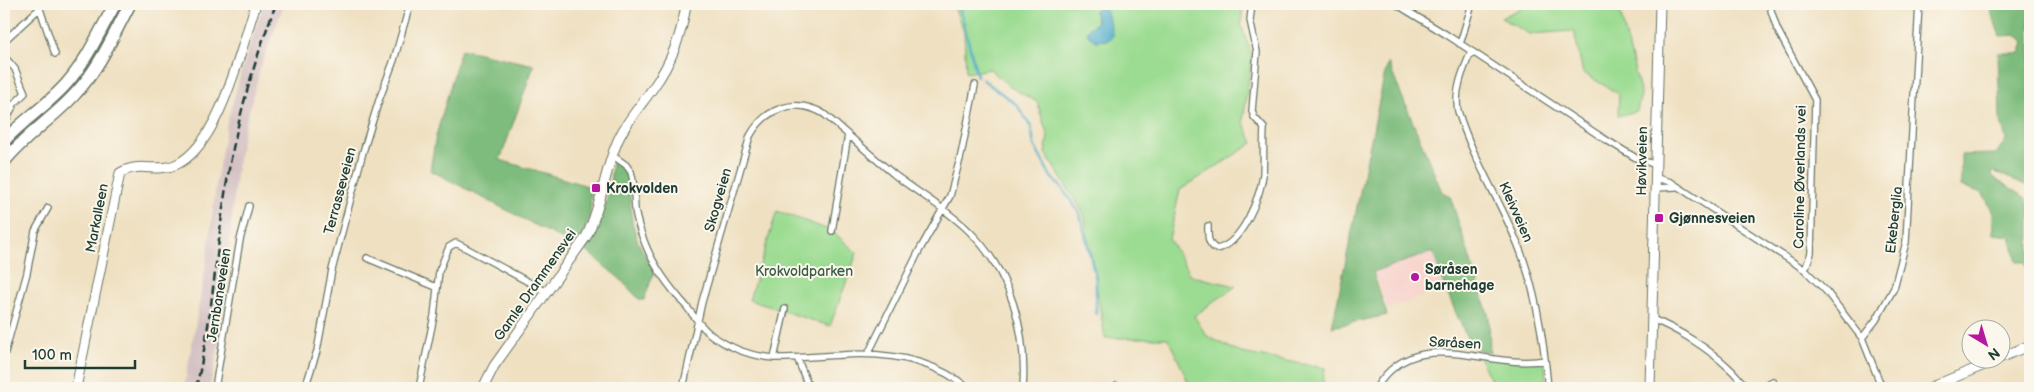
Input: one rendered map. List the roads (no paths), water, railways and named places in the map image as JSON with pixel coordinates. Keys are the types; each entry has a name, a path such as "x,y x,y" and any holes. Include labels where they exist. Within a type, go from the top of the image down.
{"highway":[{"path":"4,141 52,98 73,76 90,50 115,4"},
{"path":"4,162 19,144 61,108 84,84 102,57 130,4"}],"main road":[{"name":"Markalleen","path":"76,388 120,173 131,167 160,168 175,165 190,155 199,144 222,106 256,4"},
{"name":"Gamle Drammensvei","path":"483,388 494,366 579,248 591,227 612,155 620,135 660,78 676,48 686,4"},
{"name":"Høvikveien","path":"1650,388 1660,4"},
{"path":"2012,352 2030,338"},
{"path":"2015,350 2030,346"},
{"path":"1929,388 1972,370"}],"street":[{"name":"Terrasseveien","path":"305,388 317,351 332,270 363,152 410,4"},
{"path":"1208,226 1208,238 1212,246 1216,249 1227,246 1250,216 1260,188 1264,128 1252,112 1258,52 1250,20 1252,4"},
{"path":"1396,4 1628,153 1656,166"},
{"path":"1460,44 1472,4"},
{"name":"Caroline Øverlands vei","path":"1769,4 1777,29 1815,100 1811,253 1805,270"},
{"name":"Ekeberglia","path":"1862,338 1876,320 1894,288 1906,242 1919,4"},
{"path":"4,40 40,5 55,54"},
{"name":"Kleivveien","path":"1471,52 1463,70 1457,93 1458,111 1520,250 1537,311 1546,360 1548,388"},
{"path":"4,56 15,69 25,94 14,104 4,125"},
{"path":"868,354 950,196 975,85"},
{"name":"Skogveien","path":"683,388 702,302 743,160 756,125 762,118 783,107 793,105 804,106 824,114 895,175 977,239 992,259 1006,285 1017,314 1023,344 1023,388"},
{"path":"832,230 848,135"},
{"path":"612,155 626,165 631,172 638,223 652,258 698,322 714,337 740,351 758,357 798,360 868,354 911,359 943,372 968,388"},
{"path":"1656,178 1663,178 1726,216 1805,270 1826,290 1862,338 1882,388"},
{"path":"1656,188 1678,188"},
{"name":"Jernbaneveien","path":"215,388 240,240 249,206"},
{"path":"4,356 27,273 35,232 48,208"},
{"path":"419,388 434,316 436,287 449,247 456,243 547,292"},
{"path":"368,258 436,287"},
{"path":"774,358 786,309"},
{"path":"1652,319 1708,351 1729,368 1748,388"},
{"name":"Søråsen","path":"1376,388 1393,368 1416,356 1431,352 1518,361 1546,360"},
{"path":"798,360 809,388"},
{"path":"1758,388 1773,381"}],"water":[{"path":"1103,7 1107,12 1113,36 1108,40 1095,41 1088,35 1087,30 1097,22 1094,11"}],"waterway":[{"path":"959,4 977,76"},
{"path":"982,79 1017,105 1031,127 1034,145 1051,177 1062,188 1080,214 1096,279 1096,314"}],"railway":[{"path":"196,388 202,362 232,153 248,88 276,4"}],"place":[{"name":"Krokvolden","path":"596,188"},
{"name":"Gjønnesveien","path":"1659,218"},
{"name":"Søråsen barnehage","path":"1415,277"}],"park label":[{"name":"Krokvoldparken","path":"804,271"}]}
